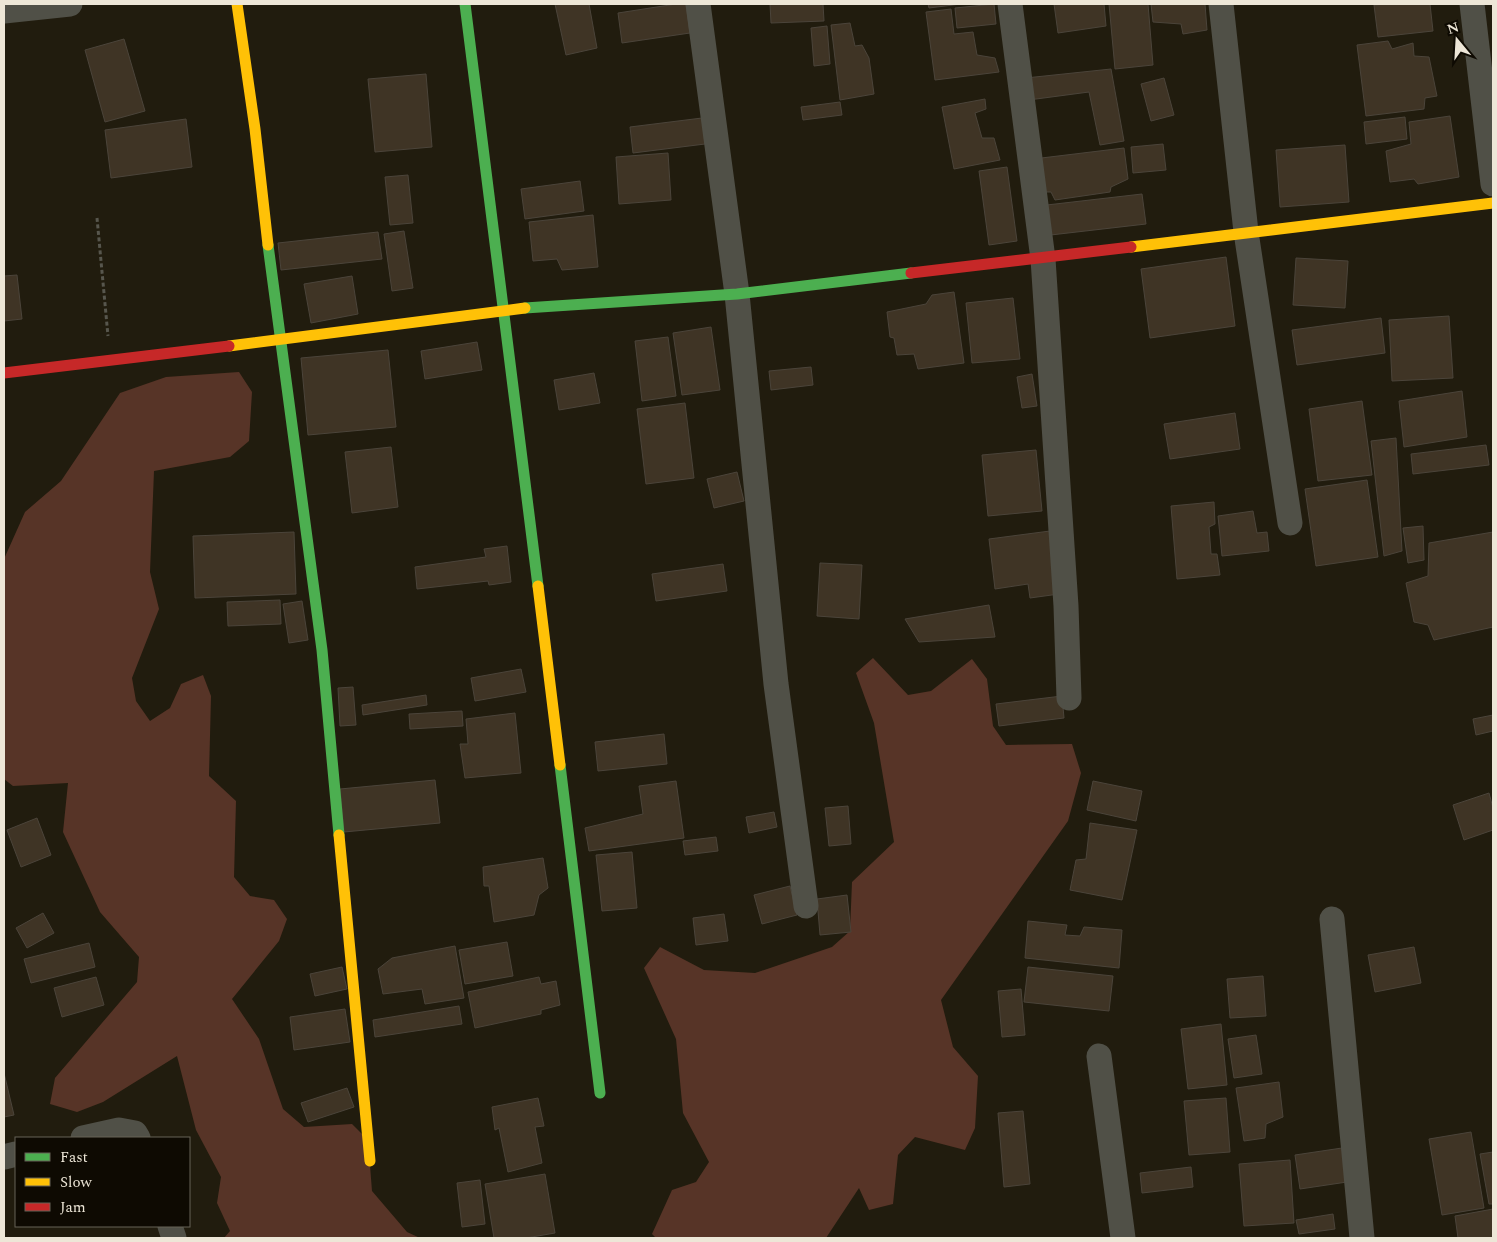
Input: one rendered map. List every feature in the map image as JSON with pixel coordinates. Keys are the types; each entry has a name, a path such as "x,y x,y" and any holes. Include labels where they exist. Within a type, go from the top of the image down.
{"street":[{"path":"4,11 70,4"},
{"path":"237,4 255,129 279,339 322,650 370,1161"},
{"path":"465,4 506,309 534,564 600,1094"},
{"path":"698,4 737,294 776,684 806,906"},
{"path":"1010,4 1044,258 1066,606 1069,698"},
{"path":"1221,4 1246,232 1290,523"},
{"path":"1472,4 1493,184"},
{"path":"4,373 110,362 506,309 737,294 1493,203"},
{"path":"1332,920 1362,1238"},
{"path":"1099,1056 1123,1238"},
{"path":"88,1137 119,1130 135,1133 137,1137"}],"path":[{"path":"97,218 110,362"}],"shaded area":[{"path":"239,372 252,392 249,441 230,457 154,471 150,572 159,609 132,678 136,701 150,721 170,708 181,684 203,675 211,696 209,776 236,801 234,877 250,896 274,900 287,919 279,941 232,999 259,1039 283,1109 304,1127 352,1124 368,1140 372,1191 407,1232 420,1238 224,1238 230,1231 217,1203 221,1177 196,1130 177,1056 103,1102 77,1112 50,1104 55,1078 137,982 139,957 100,912 63,832 68,783 13,786 4,779 4,559 25,512 61,481 120,393 166,377"},
{"path":"873,658 908,695 931,691 972,659 987,679 993,726 1006,745 1072,744 1081,773 1068,821 941,1000 953,1047 978,1076 975,1128 965,1150 915,1137 898,1155 893,1204 869,1210 859,1188 826,1238 656,1238 652,1234 672,1190 696,1182 709,1162 683,1113 676,1039 644,968 660,947 704,970 755,973 832,947 850,931 852,882 894,842 874,723 856,673"}],"building":[{"path":"555,4 589,4 597,48 566,55"},
{"path":"686,4 690,33 622,43 618,13"},
{"path":"770,4 823,4 824,21 771,23"},
{"path":"928,4 961,4 929,8"},
{"path":"994,4 996,24 957,28 955,8"},
{"path":"1054,4 1104,4 1106,26 1058,33"},
{"path":"1109,4 1148,4 1153,65 1115,69"},
{"path":"1151,4 1205,4 1207,30 1183,34 1181,24 1153,22"},
{"path":"1430,4 1433,31 1378,37 1374,5"},
{"path":"951,9 954,34 973,32 977,55 995,58 999,72 935,80 926,12"},
{"path":"850,23 855,46 862,45 869,58 874,94 840,100 831,25"},
{"path":"827,26 830,64 814,66 811,28"},
{"path":"124,39 145,111 105,122 85,50"},
{"path":"1388,41 1392,49 1413,43 1414,56 1429,57 1437,96 1425,98 1424,109 1366,116 1357,45"},
{"path":"1111,69 1124,141 1100,145 1089,92 1021,101 1016,79"},
{"path":"426,74 432,147 375,152 368,79"},
{"path":"1164,78 1174,115 1151,121 1141,84"},
{"path":"985,99 986,109 975,113 982,138 994,138 1000,160 954,169 942,107"},
{"path":"840,102 842,115 803,120 801,107"},
{"path":"1450,116 1459,177 1418,184 1414,179 1390,182 1386,151 1411,144 1409,122"},
{"path":"1405,117 1407,139 1366,144 1364,122"},
{"path":"702,118 705,144 633,153 630,127"},
{"path":"186,119 192,167 111,178 105,130"},
{"path":"1163,144 1166,170 1133,173 1131,147"},
{"path":"1345,145 1349,202 1280,207 1276,150"},
{"path":"1124,148 1128,179 1111,187 1110,192 1055,200 1051,192 1028,192 1025,160"},
{"path":"668,153 671,200 619,204 616,157"},
{"path":"1007,167 1017,241 989,245 979,171"},
{"path":"408,175 413,223 390,225 385,177"},
{"path":"580,181 584,211 525,219 521,189"},
{"path":"1142,194 1146,224 1042,236 1038,206"},
{"path":"593,215 598,267 562,270 557,259 533,261 529,222"},
{"path":"404,231 413,288 392,291 384,234"},
{"path":"378,232 382,259 281,270 278,243"},
{"path":"1226,257 1235,326 1150,338 1141,269"},
{"path":"1296,258 1348,261 1345,308 1293,305"},
{"path":"17,275 22,319 4,321 4,276"},
{"path":"352,276 358,314 311,323 304,284"},
{"path":"954,292 964,363 918,369 914,354 897,355 894,338 890,337 887,312 926,304 932,295"},
{"path":"1013,298 1020,359 972,363 966,303"},
{"path":"1449,316 1453,378 1392,381 1389,320"},
{"path":"1381,318 1385,353 1297,365 1292,330"},
{"path":"711,327 720,390 682,395 673,333"},
{"path":"668,337 676,396 642,401 635,341"},
{"path":"477,342 482,370 425,379 421,351"},
{"path":"388,350 396,427 308,435 301,358"},
{"path":"811,367 813,385 771,390 769,371"},
{"path":"594,373 600,403 559,410 554,380"},
{"path":"1032,374 1037,406 1022,408 1017,377"},
{"path":"1462,391 1467,437 1404,447 1399,401"},
{"path":"1362,401 1372,475 1318,481 1309,409"},
{"path":"685,403 694,478 646,484 637,409"},
{"path":"1235,413 1240,449 1170,459 1164,424"},
{"path":"1396,438 1402,551 1384,556 1371,441"},
{"path":"1486,445 1489,465 1413,474 1411,454"},
{"path":"391,447 398,507 352,513 345,452"},
{"path":"1036,450 1042,511 988,516 982,455"},
{"path":"737,472 744,501 714,508 707,479"},
{"path":"1367,480 1378,557 1316,566 1305,489"},
{"path":"1214,502 1215,524 1209,527 1211,554 1217,554 1220,575 1177,579 1171,506"},
{"path":"1253,511 1257,533 1267,532 1269,551 1222,556 1218,516"},
{"path":"1423,526 1424,560 1408,563 1403,528"},
{"path":"1050,531 1059,594 1030,598 1028,584 995,589 989,539"},
{"path":"294,532 296,594 195,598 193,536"},
{"path":"1493,532 1493,627 1434,640 1428,625 1414,622 1406,583 1428,576 1429,543"},
{"path":"507,546 511,582 489,585 488,581 417,589 415,567 486,557 484,549"},
{"path":"820,563 862,565 859,619 817,616"},
{"path":"723,564 727,591 656,601 652,574"},
{"path":"280,600 281,624 228,626 227,602"},
{"path":"302,601 308,640 289,643 283,604"},
{"path":"989,605 995,637 919,642 905,619"},
{"path":"521,669 526,692 475,701 471,678"},
{"path":"353,687 356,725 340,726 338,688"},
{"path":"426,695 427,705 363,715 362,705"},
{"path":"1062,696 1064,718 999,726 996,704"},
{"path":"462,711 463,726 410,729 409,714"},
{"path":"515,713 521,773 465,778 460,744 468,744 466,719"},
{"path":"1493,715 1493,731 1476,735 1473,719"},
{"path":"664,734 667,764 598,771 595,742"},
{"path":"435,780 440,823 344,832 340,789"},
{"path":"676,781 684,838 589,851 585,828 643,814 639,786"},
{"path":"1093,781 1142,791 1136,821 1087,810"},
{"path":"1489,793 1493,808 1493,830 1464,840 1453,805"},
{"path":"848,806 851,844 829,846 825,808"},
{"path":"774,812 777,827 749,833 746,817"},
{"path":"37,818 51,855 21,867 7,830"},
{"path":"1090,823 1137,830 1122,900 1070,890 1076,860 1086,859"},
{"path":"716,837 718,851 685,855 683,841"},
{"path":"632,852 637,908 602,911 596,855"},
{"path":"543,858 548,888 539,895 534,915 494,922 489,886 484,886 483,867"},
{"path":"790,886 797,915 762,924 754,895"},
{"path":"847,895 851,932 820,935 817,899"},
{"path":"43,913 54,933 27,948 16,928"},
{"path":"724,914 728,941 696,945 693,918"},
{"path":"1028,921 1067,925 1065,935 1080,936 1084,927 1122,930 1119,968 1025,958"},
{"path":"507,942 513,976 465,984 459,950"},
{"path":"89,943 95,967 31,983 24,959"},
{"path":"455,946 464,998 425,1004 422,989 383,994 378,969 392,958"},
{"path":"1414,947 1421,983 1375,992 1368,955"},
{"path":"342,967 347,989 315,996 310,974"},
{"path":"1028,967 1113,976 1109,1011 1024,1002"},
{"path":"1263,976 1266,1016 1230,1018 1227,979"},
{"path":"96,977 104,1005 62,1017 54,988"},
{"path":"539,977 541,984 556,981 560,1005 541,1010 541,1014 475,1028 468,992"},
{"path":"1021,989 1025,1035 1002,1037 998,991"},
{"path":"459,1006 462,1024 375,1037 373,1020"},
{"path":"345,1009 350,1042 294,1050 290,1017"},
{"path":"1221,1024 1227,1085 1188,1089 1181,1029"},
{"path":"1256,1035 1262,1074 1234,1078 1228,1039"},
{"path":"4,1073 14,1115 4,1117"},
{"path":"1279,1082 1283,1117 1266,1124 1265,1138 1244,1141 1236,1088"},
{"path":"347,1088 354,1107 308,1122 301,1103"},
{"path":"538,1098 544,1126 535,1127 542,1163 508,1172 499,1128 495,1130 492,1107"},
{"path":"1226,1098 1230,1152 1189,1155 1184,1101"},
{"path":"1023,1111 1030,1184 1004,1187 998,1113"},
{"path":"1471,1132 1484,1208 1442,1215 1429,1139"},
{"path":"1342,1148 1347,1182 1300,1189 1295,1155"},
{"path":"1493,1152 1493,1204 1489,1204 1480,1154"},
{"path":"1290,1160 1294,1223 1244,1226 1239,1164"},
{"path":"1191,1167 1193,1187 1142,1193 1140,1173"},
{"path":"545,1174 555,1233 526,1238 494,1238 485,1184"},
{"path":"480,1180 485,1224 462,1227 457,1183"},
{"path":"1493,1209 1493,1238 1458,1238 1455,1216"},
{"path":"1333,1214 1335,1229 1299,1234 1296,1220"}],"traffic: fast":[{"path":"465,4 538,586"},
{"path":"268,245 322,650 339,835"},
{"path":"525,308 737,294 911,273"},
{"path":"560,765 600,1093"}],"traffic: slow":[{"path":"237,4 255,129 268,245"},
{"path":"1131,247 1493,203"},
{"path":"229,346 525,308"},
{"path":"538,586 560,765"},
{"path":"339,835 370,1161"}],"traffic: jam":[{"path":"911,273 1131,247"},
{"path":"4,373 229,346"}]}
